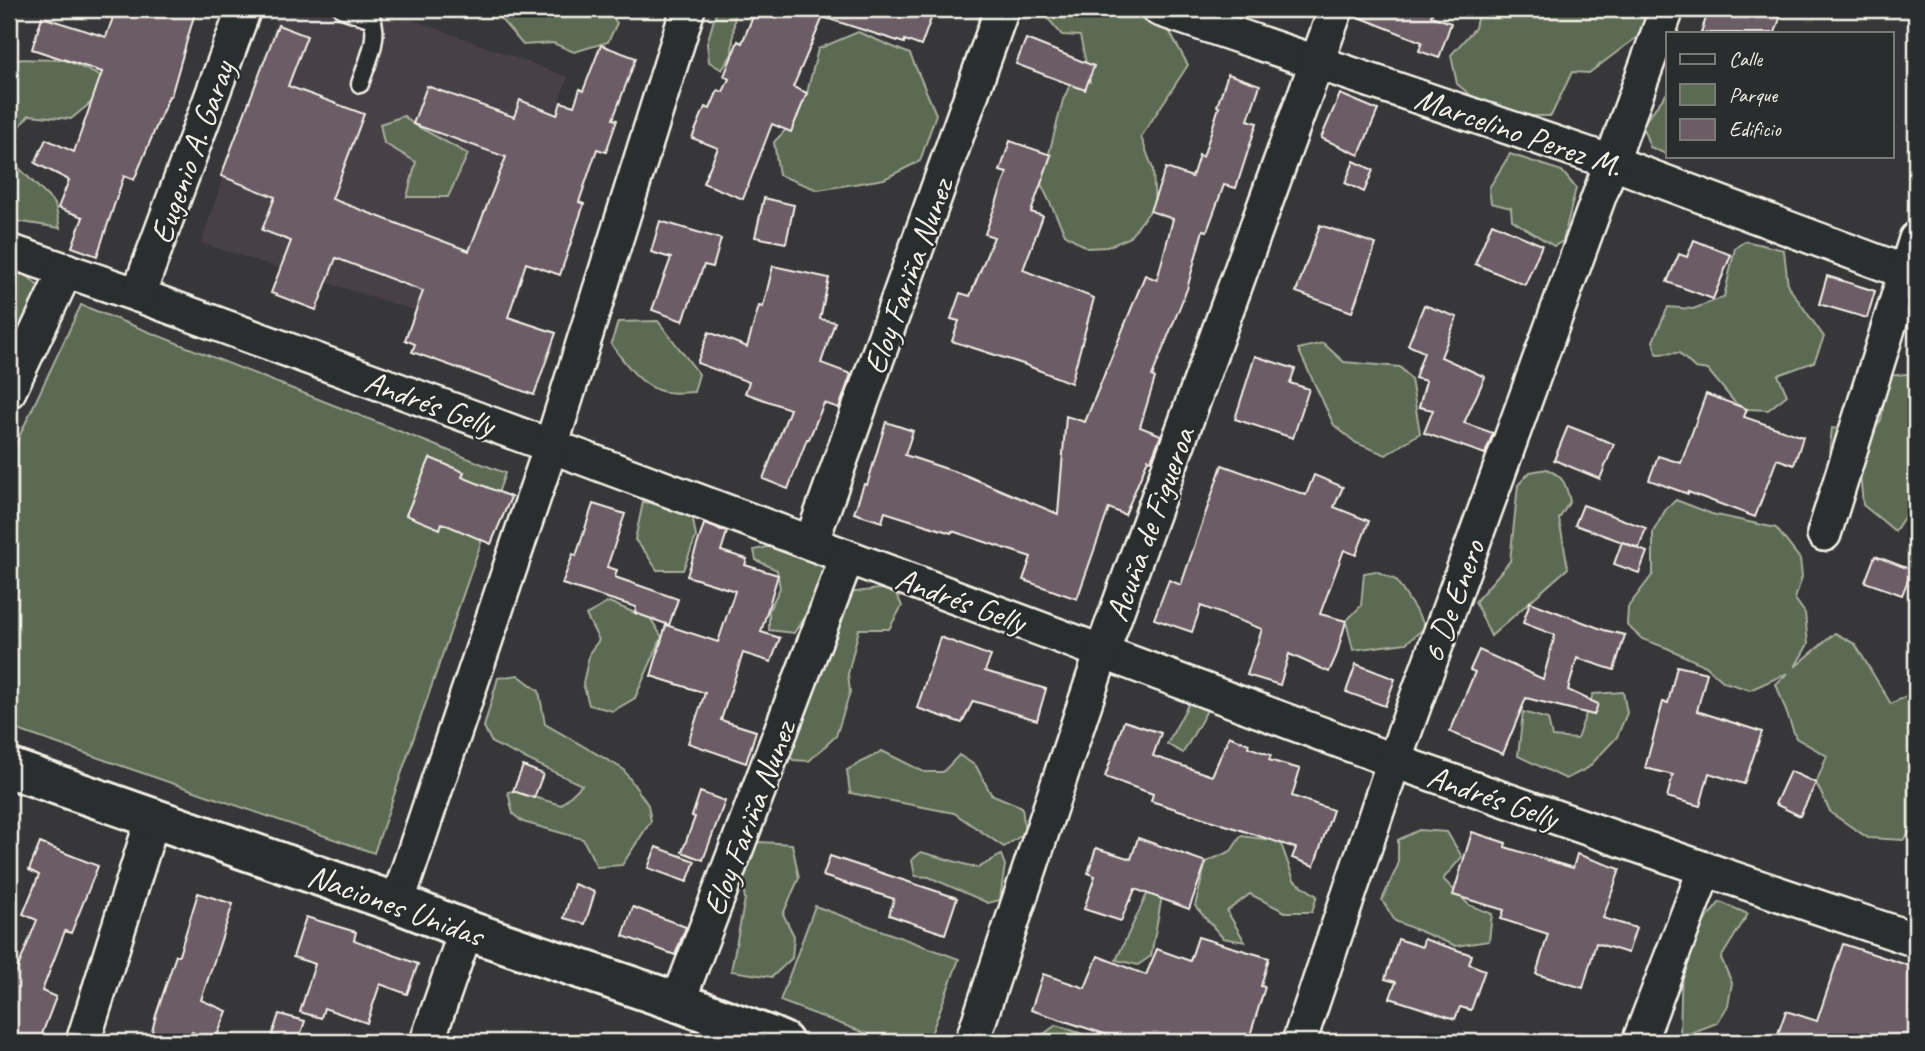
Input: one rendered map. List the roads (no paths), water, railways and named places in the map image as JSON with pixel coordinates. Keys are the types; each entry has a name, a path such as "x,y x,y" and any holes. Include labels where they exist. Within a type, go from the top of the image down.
{"street":[{"name":"Eugenio A. Garay","path":"138,295 244,9"},
{"path":"397,903 551,446 688,9"},
{"name":"Eloy Fariña Nunez","path":"811,543 1002,9"},
{"name":"Marcelino Perez M.","path":"1159,9 1611,162 1910,274"},
{"name":"Acuña de Figueroa","path":"972,1042 1102,652 1336,9"},
{"name":"6 De Enero","path":"1299,1042 1394,761 1667,9"},
{"path":"1824,534 1910,274 1916,239"},
{"name":"Andrés Gelly","path":"9,251 138,295 551,446 1394,761 1916,940"},
{"path":"9,391 66,270"},
{"name":"Eloy Fariña Nunez","path":"678,1002 847,557"},
{"name":"Naciones Unidas","path":"9,768 678,1002 771,1040"},
{"path":"83,1042 153,818"},
{"path":"1639,1042 1705,869"},
{"path":"427,1042 466,930"}],"lane":[{"path":"342,9 372,19 376,27 360,83"}]}
